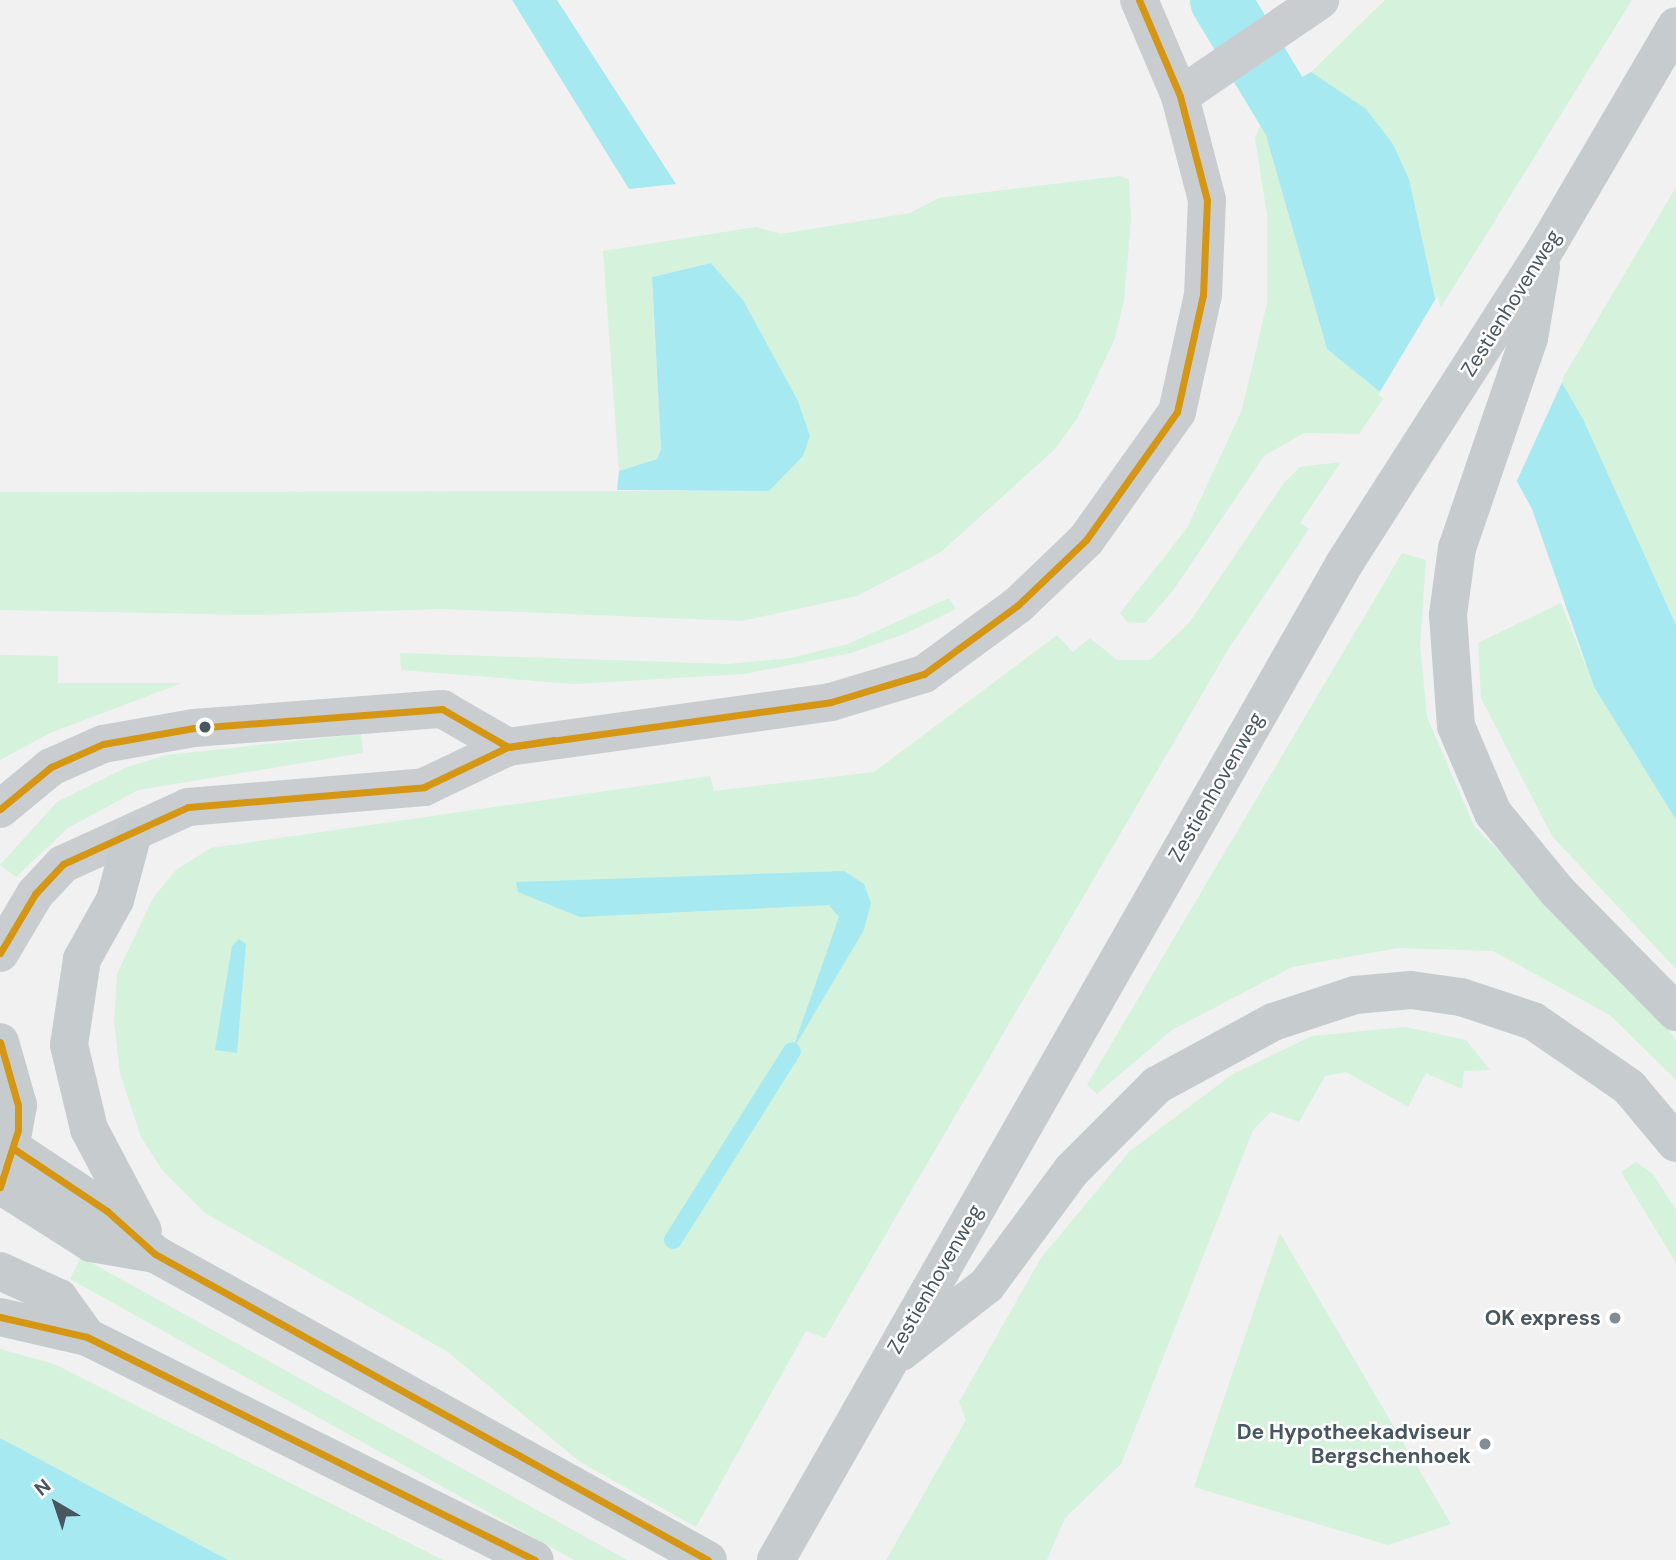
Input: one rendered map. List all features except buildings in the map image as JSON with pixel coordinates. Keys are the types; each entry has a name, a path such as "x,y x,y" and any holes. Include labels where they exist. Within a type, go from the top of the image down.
{"main road":[{"name":"Zestienhovenweg","path":"776,1560 1344,564 1543,253 1676,26"},
{"path":"1543,253 1530,338 1457,548 1448,615 1456,726 1493,813 1557,891 1676,1012"},
{"path":"132,837 115,900 82,959 69,1045 89,1129 155,1254"},
{"path":"880,1376 987,1285 1071,1171 1157,1085 1273,1022 1355,995 1411,989 1461,997 1533,1021 1629,1087 1676,1143"},
{"path":"0,1042 19,1105 14,1149 0,1186 91,1243 155,1254"},
{"path":"14,1149 107,1211 155,1254 708,1560"},
{"path":"0,1271 59,1298 87,1337"},
{"path":"0,1317 43,1332 87,1337 535,1560"}],"street":[{"path":"0,953 35,894 63,864 132,837 188,807 424,786 508,747 831,702 924,674 1054,574 1086,540 1177,412 1203,295 1207,200 1180,96 1139,0"},
{"path":"1180,96 1320,0"},
{"path":"0,809 51,766 103,744 194,728 442,709 508,747"}],"green space":[{"path":"1385,0 1632,0 1438,312 1409,179 1393,144 1311,72"},
{"path":"1283,88 1287,95 1267,139 1327,349 1385,396 1359,434 1304,433 1264,456 1172,592 1145,623 1127,622 1120,613 1187,528 1242,410 1267,303 1267,215 1255,138 1270,99"},
{"path":"1119,176 1129,179 1131,221 1124,300 1115,338 1078,417 1055,449 941,552 857,596 741,621 443,609 250,615 0,610 0,492 769,491 810,436 743,300 711,263 652,277 661,449 657,459 619,471 603,251 756,227 781,234 910,213 939,198"},
{"path":"1676,187 1676,624 1561,381"},
{"path":"1341,462 1300,523 1309,529 1229,648 825,1338 806,1331 696,1527 580,1462 448,1352 205,1213 163,1171 141,1137 120,1073 114,1021 117,974 153,898 177,869 211,848 710,776 714,791 874,772 1057,635 1073,652 1090,638 1117,660 1150,660 1189,623 1284,483 1300,467"},
{"path":"1402,553 1426,560 1420,644 1427,717 1474,826 1645,997 1676,1040 1676,1080 1610,1015 1493,951 1398,948 1292,967 1172,1030 1097,1094 1087,1085"},
{"path":"949,598 956,609 907,633 851,653 744,674 574,684 401,670 400,653 728,664 791,658 848,644"},
{"path":"1561,603 1594,687 1676,820 1676,969 1552,836 1481,698 1478,643"},
{"path":"0,655 58,656 58,683 182,683 50,733 0,760"},
{"path":"361,734 363,753 138,790 68,828 16,877 0,865 57,802 127,767 167,755"},
{"path":"1405,1027 1466,1040 1490,1070 1464,1071 1462,1089 1426,1073 1408,1107 1346,1072 1325,1076 1299,1122 1271,1112 1253,1130 1121,1464 1065,1518 1047,1560 886,1560 966,1420 959,1402 1041,1258 1130,1151 1233,1074 1312,1036"},
{"path":"1636,1162 1653,1174 1676,1210 1676,1263 1621,1172"},
{"path":"1280,1233 1451,1524 1388,1545 1194,1487"},
{"path":"81,1257 627,1560 574,1560 70,1279"},
{"path":"0,1349 54,1364 443,1560 228,1560 0,1438"}],"water":[{"path":"512,0 557,0 676,184 629,189"},
{"path":"1311,72 1366,109 1393,144 1409,179 1438,312 1561,381 1583,419 1676,625 1676,820 1594,687 1532,509 1510,469 1385,396 1327,349 1267,139 1287,95 1283,88"},
{"path":"711,263 743,300 798,401 810,436 803,456 769,491 617,490 619,471 657,459 661,449 652,277"},
{"path":"844,871 864,884 871,903 864,930 792,1051 839,917 829,905 580,917 518,892 516,882"},
{"path":"239,939 246,944 237,1053 215,1050 232,946"},
{"path":"0,1438 58,1469 228,1560 0,1560"}],"pier":[{"path":"1438,295 1441,309 1564,378 1515,485 1507,471 1378,395"}],"waterway":[{"path":"1220,0 1326,176"},
{"path":"673,1240 792,1051"}],"transit line":[{"path":"0,953 35,894 63,864 188,807 424,787 508,747 831,702 924,674 1018,605 1086,540 1177,412 1203,295 1207,200 1180,96 1139,0"},
{"path":"0,809 51,767 103,744 194,728 442,709 508,747 553,740"},
{"path":"0,1042 18,1105 18,1130 0,1187"},
{"path":"14,1149 107,1211 155,1254 708,1560"},
{"path":"0,1317 87,1337 535,1560"}],"place":[{"name":"OK express","path":"1615,1318"},
{"name":"De Hypotheekadviseur Bergschenhoek","path":"1485,1444"}]}
